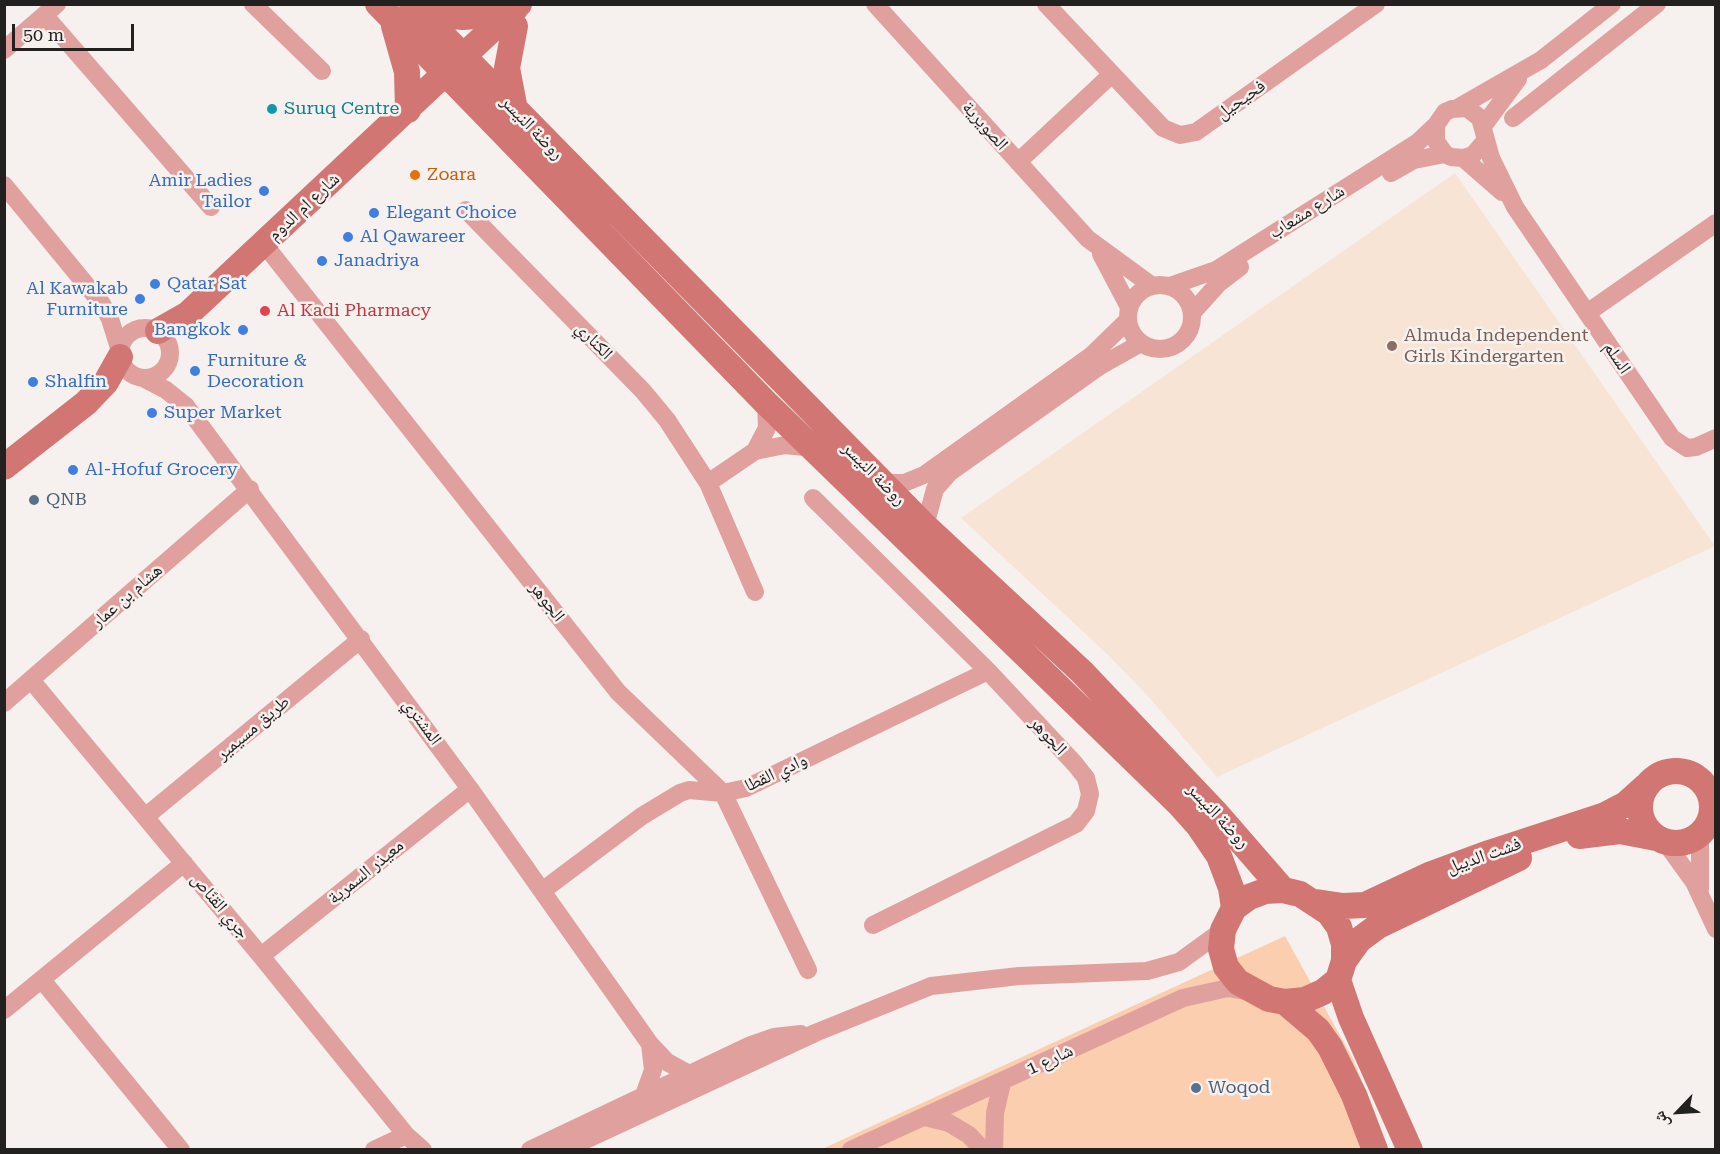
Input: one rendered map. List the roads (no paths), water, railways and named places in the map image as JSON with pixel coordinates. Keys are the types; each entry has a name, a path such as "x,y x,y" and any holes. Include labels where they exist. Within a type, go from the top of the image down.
{"street":[{"path":"253,4 322,71"},
{"path":"413,4 445,15 463,17 522,11 507,68 515,110"},
{"name":"روضة النيسر","path":"413,4 925,526 1082,672 1222,820 1283,890"},
{"name":"الصويرية","path":"875,4 1096,247 1151,285"},
{"name":"فحيحيل","path":"1046,4 1110,75 1164,128 1180,135 1196,132 1376,4"},
{"path":"1524,70 1484,133 1480,149 1463,158 1445,154 1436,141 1436,125 1445,112 1459,107 1541,60 1612,4"},
{"path":"1513,118 1657,4"},
{"path":"4,50 51,10 210,207"},
{"path":"383,10 404,54 408,110"},
{"name":"روضة النيسر","path":"383,10 766,403 815,448 1192,819 1219,856 1231,888 1228,919"},
{"name":"شارع ام الدوم","path":"152,330 188,314 408,110 449,79 522,11"},
{"path":"1541,60 1559,80"},
{"path":"1018,162 1110,75"},
{"path":"1459,107 1474,112 1484,133"},
{"name":"شارع مشعاب","path":"1170,286 1216,270 1409,148 1436,125"},
{"name":"السلم","path":"1484,133 1515,207"},
{"name":"شارع مشعاب","path":"1192,313 1219,282 1235,270 1402,166 1426,156 1445,154"},
{"name":"السلم","path":"1463,158 1515,207 1672,438 1687,448 1696,447 1716,438"},
{"path":"4,185 92,290 110,319 120,354 132,375 145,379 159,375 169,363 170,348 152,330 117,312 92,290"},
{"name":"الكناري","path":"466,210 643,391 667,420 708,483 755,592"},
{"path":"1587,313 1716,223"},
{"name":"الجوهر","path":"264,244 618,692 723,793 808,970"},
{"name":"الصويرية","path":"1096,247 1128,314"},
{"path":"883,483 904,483 924,475 1092,355 1128,314 1134,297 1151,285 1170,286 1185,296 1192,313 1188,331 1176,344 1159,349 1142,343 1135,337 1128,314"},
{"path":"4,467 86,403 106,382 126,337 132,332 152,330"},
{"path":"925,526 935,489 949,473 1100,366 1142,343"},
{"name":"المشتري","path":"169,363 175,384 186,406 361,639 650,1044 667,1062 689,1074"},
{"name":"المشتري","path":"145,379 166,390 186,406"},
{"path":"755,451 767,428 766,403"},
{"path":"708,483 755,451 785,445 815,448"},
{"name":"هشام بن عمار","path":"4,703 250,489"},
{"name":"الجوهر","path":"813,498 988,671 1086,778 1090,794 1086,811 1076,824 873,925"},
{"name":"طريق مسيمير","path":"145,817 361,639"},
{"name":"وادي القطا","path":"542,891 642,816 680,793 689,790 723,793 746,788 988,671"},
{"name":"جري القنّاص","path":"31,680 415,1145"},
{"path":"1701,897 1707,827 1711,819 1710,784 1688,772 1661,774 1646,786 1642,795 1641,814 1649,831 1685,868 1716,928"},
{"name":"فشت الديبل","path":"1316,902 1343,906 1365,905 1479,856 1605,815 1626,804 1646,786"},
{"name":"معيذر السمرية","path":"261,956 470,789"},
{"path":"1660,840 1683,843 1707,827"},
{"name":"فشت الديبل","path":"1341,970 1359,940 1378,926 1515,860 1597,832 1632,831 1660,840"},
{"path":"4,1010 184,863"},
{"path":"564,1149 815,1033 931,986 1019,976 1131,973 1162,968 1197,952 1249,897 1266,891 1283,890 1300,894 1316,902 1329,912 1339,927 1344,944 1341,970 1352,1018 1410,1149"},
{"path":"1228,919 1221,949 1226,966 1238,982 1253,992 1269,999 1285,1002 1305,1000 1323,992 1341,970"},
{"path":"42,980 181,1149"},
{"name":"شارع 1","path":"850,1149 1002,1083 1183,998 1228,988 1253,992"},
{"path":"1285,1002 1318,1030 1330,1047 1354,1095 1375,1149"},
{"path":"530,1149 750,1045 774,1037 815,1033"},
{"path":"644,1095 653,1070 650,1044"},
{"path":"994,1149 995,1113 1002,1083"},
{"path":"925,1117 948,1123 969,1136 983,1149"},
{"name":"جري القنّاص","path":"374,1149 415,1145"}],"place":[{"name":"Suruq Centre","path":"272,109"},
{"name":"Zoara","path":"415,175"},
{"name":"Amir Ladies Tailor","path":"264,191"},
{"name":"Elegant Choice","path":"374,213"},
{"name":"Al Qawareer","path":"348,237"},
{"name":"Janadriya","path":"322,261"},
{"name":"Qatar Sat","path":"155,284"},
{"name":"Al Kawakab Furniture","path":"140,299"},
{"name":"Al Kadi Pharmacy","path":"265,311"},
{"name":"Bangkok","path":"243,330"},
{"name":"Almuda Independent Girls Kindergarten","path":"1392,346"},
{"name":"Furniture & Decoration","path":"195,371"},
{"name":"Shalfin","path":"33,382"},
{"name":"Super Market","path":"152,413"},
{"name":"Al-Hofuf Grocery","path":"73,470"},
{"name":"QNB","path":"34,500"},
{"name":"Woqod","path":"1196,1088"}]}
